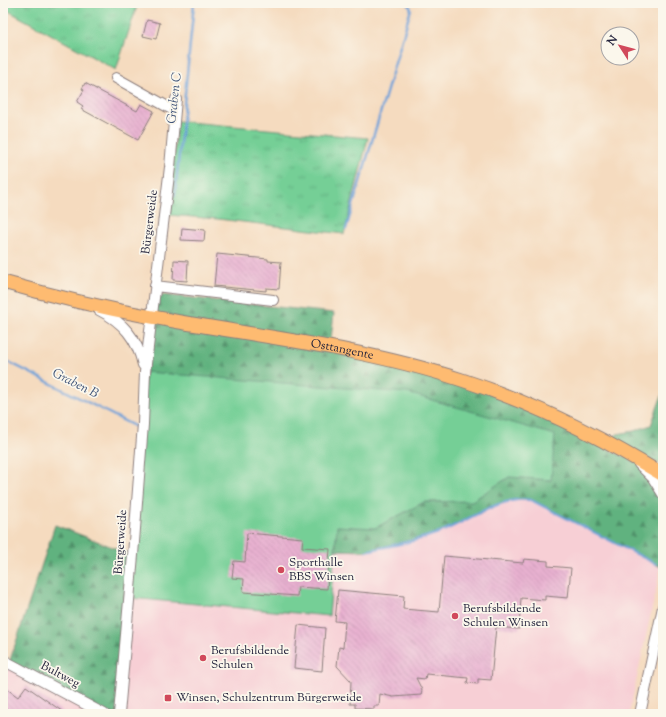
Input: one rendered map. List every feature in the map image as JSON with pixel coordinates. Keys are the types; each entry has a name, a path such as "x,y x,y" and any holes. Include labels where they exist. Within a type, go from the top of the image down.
{"main road":[{"name":"Osttangente","path":"3,282 91,305 371,356 462,380 536,409 629,455 663,475"}],"street":[{"path":"116,78 174,111"},
{"name":"Bürgerweide","path":"119,714 133,561 143,424 145,372 176,99"},
{"path":"155,286 273,300"},
{"name":"Bürgerweide","path":"91,305 109,315 129,331 136,341 145,372"},
{"path":"629,455 653,478 663,494"},
{"path":"640,714 663,607"},
{"name":"Bultweg","path":"3,660 104,714"}],"shaded area":[{"path":"518,499 531,500 661,567 629,714 119,714 130,598 329,616 335,550 366,551 502,503"},
{"path":"3,660 104,714 3,714"}],"green space":[{"path":"3,3 138,3 116,70 3,8"},
{"path":"177,121 368,138 344,234 218,219 168,215"},
{"path":"154,294 334,313 330,348 462,380 663,475 663,568 531,500 518,499 502,503 435,534 366,551 335,550 337,526 375,528 424,502 472,501 509,477 551,480 145,372"},
{"path":"145,372 407,393 555,435 551,480 509,477 472,501 424,502 375,528 337,526 329,616 130,598"},
{"path":"663,392 663,466 612,440 617,434 634,431 651,425"},
{"path":"55,525 133,555 119,714 105,714 9,663"}],"building":[{"path":"147,20 160,23 156,39 143,36"},
{"path":"85,83 137,111 141,104 154,111 138,140 81,109 83,106 77,102 84,90 82,89"},
{"path":"182,228 205,230 204,241 181,240"},
{"path":"217,254 268,259 268,261 281,262 279,289 266,288 266,291 214,286"},
{"path":"174,260 188,261 187,281 173,280"},
{"name":"Sporthalle BBS Winsen","path":"247,533 303,538 302,547 330,549 327,589 298,587 297,596 243,592 244,579 232,578 234,561 245,562"},
{"path":"444,556 523,563 524,559 548,561 548,566 571,568 568,598 545,596 545,600 521,598 519,629 496,627 491,680 478,679 478,684 467,683 468,678 426,674 425,679 416,678 422,690 421,695 393,697 380,694 379,706 374,706 374,709 355,708 355,704 350,704 351,681 337,666 339,647 343,648 345,622 335,621 338,590 404,596 403,609 439,612"},
{"path":"298,625 325,628 322,671 294,668"},
{"path":"3,686 18,697 26,686 66,714 13,714 3,707"}],"waterway":[{"name":"Graben C","path":"175,195 194,3"},
{"path":"346,229 411,9 408,3"},
{"name":"Graben B","path":"3,359 138,428"},
{"path":"366,551 427,537 447,529 482,511 506,502 531,500 656,564"}],"place":[{"name":"Sporthalle BBS Winsen","path":"281,570"},
{"name":"Berufsbildende Schulen Winsen","path":"455,616"},
{"name":"Berufsbildende Schulen","path":"203,658"},
{"name":"Winsen, Schulzentrum Bürgerweide","path":"168,698"}]}
